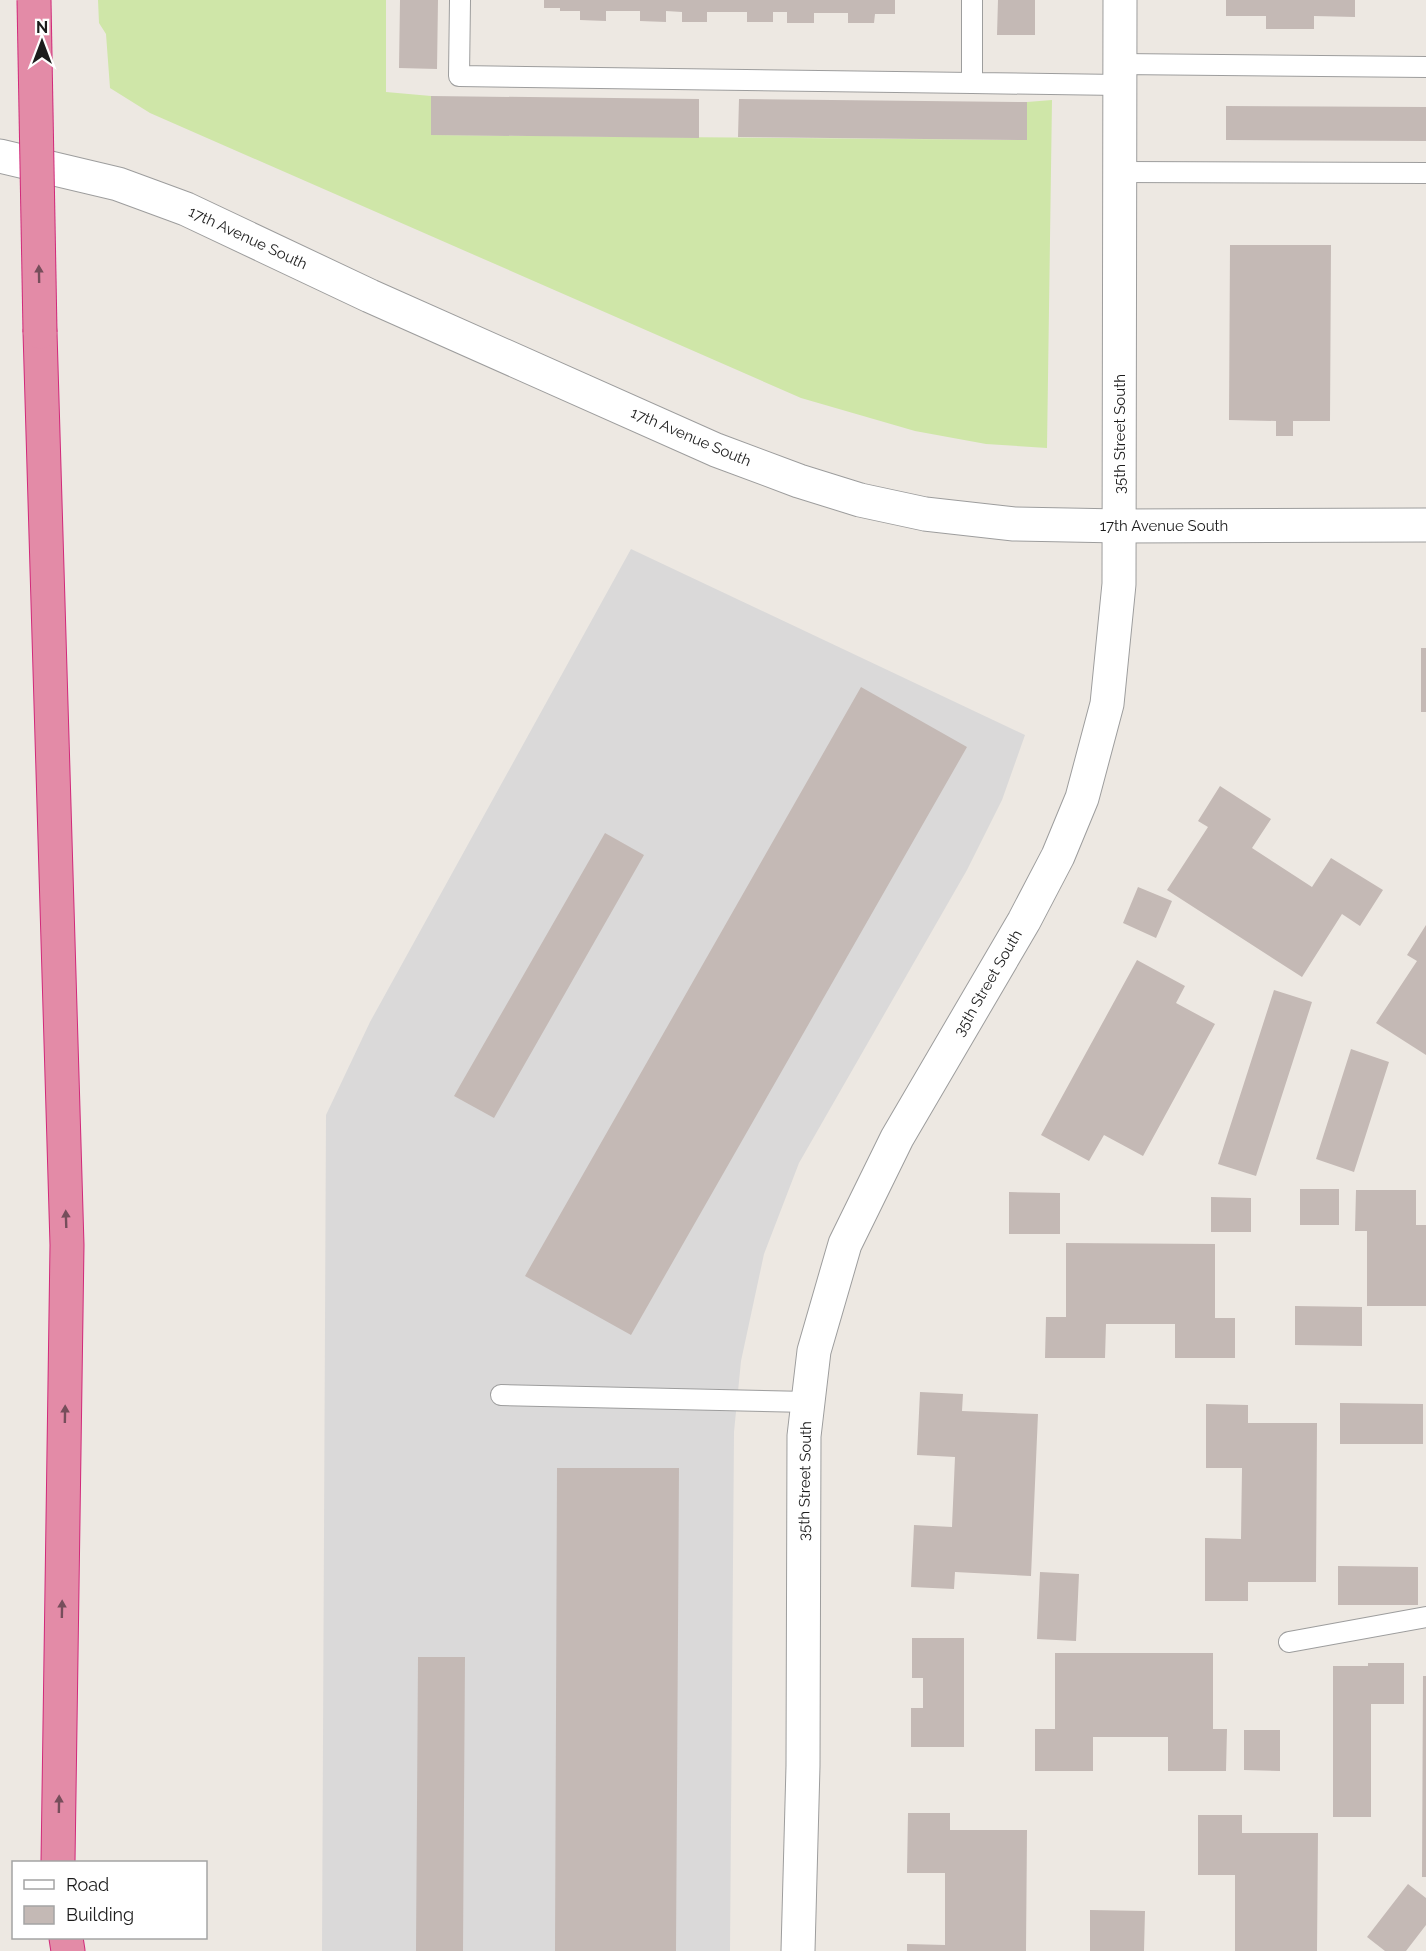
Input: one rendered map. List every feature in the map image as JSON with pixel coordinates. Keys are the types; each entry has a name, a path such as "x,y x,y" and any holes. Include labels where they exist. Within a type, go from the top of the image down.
{"highway":[{"path":"34,0 40,332 67,1245 58,1861"}],"street":[{"name":"35th Street South","path":"798,1951 803,1766 804,1436 814,1351 845,1244 897,1138 1024,921 1058,856 1082,798 1107,704 1119,584 1120,0"},
{"name":"17th Avenue South","path":"0,156 118,184 186,209 370,296 716,450 799,481 860,500 925,514 1014,524 1426,525"}],"lane":[{"path":"460,0 459,76 972,83 1119,75 1426,67"},
{"path":"972,0 972,83"},
{"path":"1120,172 1426,173"},
{"path":"501,1395 808,1402"},
{"path":"1289,1642 1426,1617"}],"shaded area":[{"path":"631,549 1025,735 1002,800 967,870 799,1163 764,1254 741,1361 734,1432 730,1951 322,1951 326,1115 370,1022"}],"green space":[{"path":"98,0 386,0 386,92 431,96 431,135 1027,140 1027,102 1052,100 1047,448 986,444 915,431 801,398 150,113 110,88 106,34 99,23"}],"building":[{"path":"400,0 438,0 437,69 399,68"},
{"path":"544,0 895,0 895,14 875,14 874,23 848,23 848,13 814,13 814,23 787,23 787,12 773,12 773,22 747,22 747,12 707,12 707,22 682,22 682,12 666,11 666,22 640,21 640,11 606,11 606,21 580,20 580,11 544,8"},
{"path":"998,0 1035,0 1035,35 997,35"},
{"path":"1226,0 1355,0 1355,17 1314,16 1314,29 1266,29 1266,16 1226,16"},
{"path":"431,96 699,99 699,138 431,135"},
{"path":"739,99 1027,102 1027,140 738,137"},
{"path":"1226,106 1426,107 1426,141 1226,140"},
{"path":"1230,245 1331,245 1330,421 1293,421 1293,436 1276,436 1276,421 1229,420"},
{"path":"1421,648 1426,648 1426,712 1421,712"},
{"path":"861,687 967,747 631,1335 525,1276"},
{"path":"1220,786 1271,819 1252,848 1312,887 1331,858 1383,890 1360,926 1342,914 1302,977 1167,890 1208,827 1198,821"},
{"path":"605,833 644,855 494,1118 454,1096"},
{"path":"1138,887 1172,901 1156,938 1123,923"},
{"path":"1426,925 1426,1055 1376,1023 1417,961 1407,955"},
{"path":"1137,960 1185,986 1176,1003 1215,1024 1143,1156 1104,1135 1089,1161 1041,1135"},
{"path":"1274,990 1312,1002 1256,1176 1218,1164"},
{"path":"1351,1049 1389,1062 1354,1172 1316,1159"},
{"path":"1300,1189 1339,1189 1339,1225 1300,1225"},
{"path":"1356,1190 1416,1190 1416,1225 1426,1225 1426,1306 1367,1306 1367,1231 1355,1231"},
{"path":"1009,1192 1060,1193 1060,1234 1009,1234"},
{"path":"1211,1197 1251,1198 1251,1232 1211,1232"},
{"path":"1066,1243 1215,1244 1215,1318 1235,1318 1235,1358 1175,1358 1175,1324 1106,1324 1105,1358 1045,1358 1046,1317 1066,1317"},
{"path":"1295,1306 1362,1307 1362,1346 1295,1345"},
{"path":"920,1392 963,1394 962,1411 1038,1414 1031,1576 955,1572 954,1589 911,1587 914,1525 952,1527 955,1457 917,1455"},
{"path":"1340,1403 1423,1404 1423,1444 1340,1444"},
{"path":"1206,1404 1248,1405 1248,1423 1317,1423 1316,1582 1248,1582 1248,1601 1205,1601 1205,1538 1241,1539 1242,1468 1206,1468"},
{"path":"557,1468 679,1468 676,1951 555,1951"},
{"path":"1338,1566 1418,1567 1418,1605 1338,1605"},
{"path":"1040,1572 1079,1574 1076,1641 1037,1639"},
{"path":"912,1638 964,1638 964,1747 911,1747 911,1708 923,1708 923,1678 912,1678"},
{"path":"1055,1653 1213,1653 1213,1729 1227,1729 1226,1771 1168,1771 1168,1737 1093,1737 1093,1771 1035,1771 1035,1729 1055,1729"},
{"path":"418,1657 465,1657 463,1951 416,1951"},
{"path":"1368,1663 1404,1663 1404,1704 1371,1704 1371,1817 1333,1817 1333,1666 1368,1666"},
{"path":"1423,1676 1426,1676 1426,1877 1422,1877"},
{"path":"1244,1730 1280,1730 1280,1771 1244,1770"},
{"path":"908,1813 950,1813 950,1830 1027,1830 1026,1951 907,1951 907,1944 945,1945 945,1873 907,1873"},
{"path":"1198,1815 1242,1815 1242,1833 1318,1833 1317,1951 1235,1951 1235,1875 1198,1875"},
{"path":"1408,1884 1426,1898 1426,1925 1406,1951 1385,1951 1367,1937"},
{"path":"1090,1910 1145,1911 1144,1951 1090,1951"}]}
